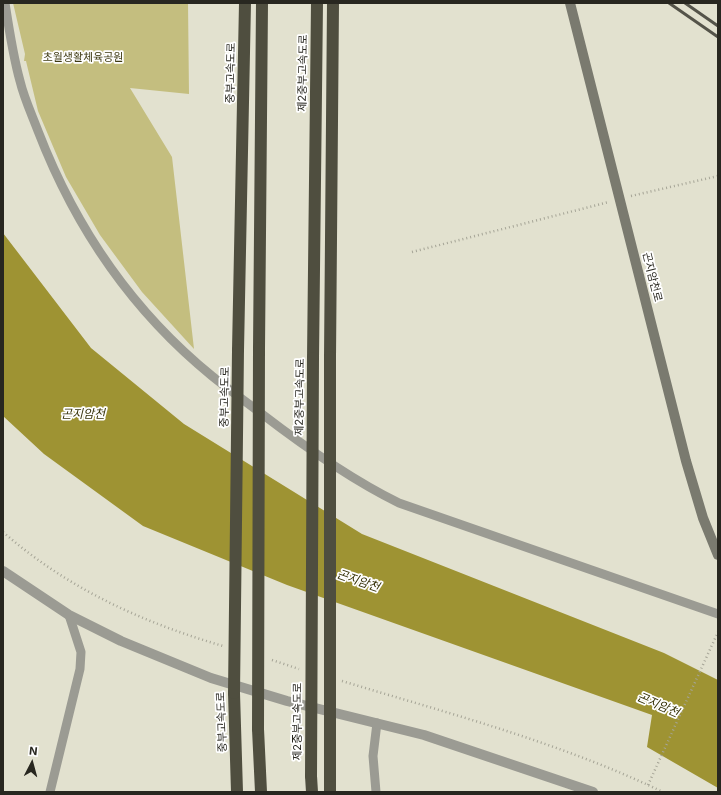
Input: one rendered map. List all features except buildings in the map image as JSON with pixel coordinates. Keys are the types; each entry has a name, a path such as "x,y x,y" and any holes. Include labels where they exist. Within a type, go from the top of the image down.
{"highway":[{"name":"중부고속도로","path":"237,792 234,693 238,350 245,3"},
{"path":"261,792 258,729 262,3"},
{"name":"제2중부고속도로","path":"312,792 313,358 317,3"},
{"path":"330,792 330,358 333,3"}],"street":[{"name":"곤지암천로","path":"570,3 686,461 703,518 718,556"},
{"path":"3,571 68,615 121,641 211,678 287,700 424,735 593,792"}],"lane":[{"path":"5,3 20,83 51,166 74,212 96,249 128,291 165,332 211,375 282,429 359,482 399,503 718,614"},
{"path":"50,792 80,669 81,652 68,615"},
{"path":"376,792 373,756 377,723"}],"path":[{"path":"412,252 620,199 718,176"},
{"path":"648,785 718,632"}],"green space":[{"name":"초월생활체육공원","path":"13,3 188,3 189,94 130,88 172,157 194,349 142,292 100,235 66,177 38,111 26,61 24,61 25,54"}],"water":[{"name":"곤지암천","path":"3,233 91,348 184,424 362,534 664,653 718,680 718,788 647,747 652,715 287,585 143,526 44,454 3,416"}],"railway":[{"path":"669,3 718,37"},
{"path":"685,3 718,26"}]}
